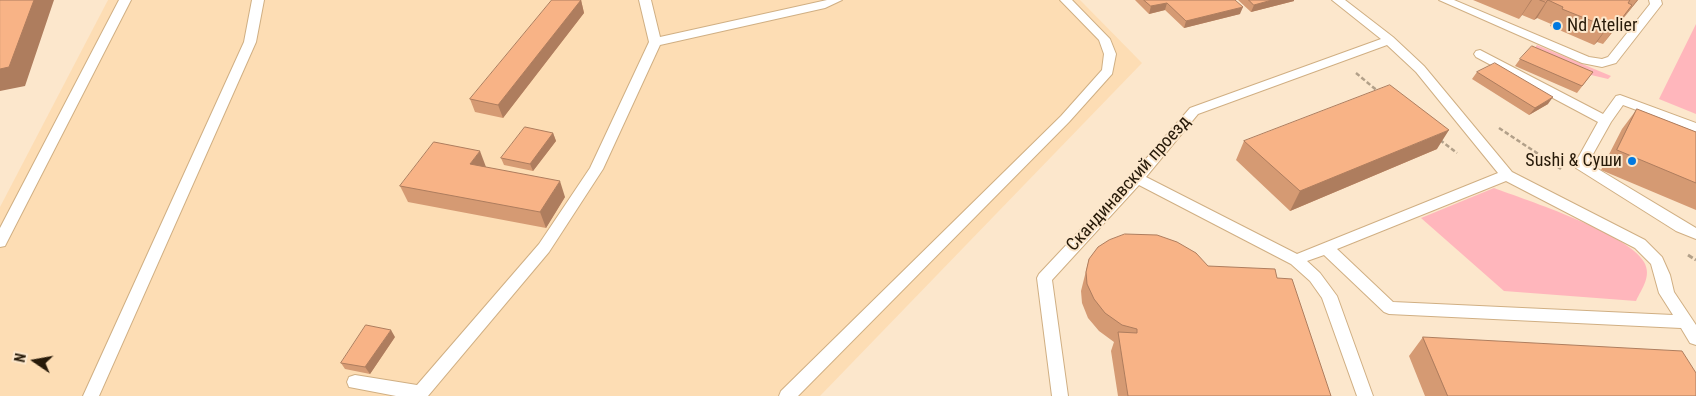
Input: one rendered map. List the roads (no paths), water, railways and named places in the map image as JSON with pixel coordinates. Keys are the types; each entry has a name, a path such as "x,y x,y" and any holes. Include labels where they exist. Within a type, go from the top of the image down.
{"lane":[{"path":"0,242 125,0"},
{"path":"91,396 250,42 258,0"},
{"path":"355,382 419,394 544,248 596,169 655,42 645,0"},
{"path":"655,42 825,5 836,0"},
{"path":"787,396 1065,119 1108,71 1110,54 1104,39 1066,0"},
{"path":"1338,0 1389,40 1420,69 1507,175 1640,244 1657,261 1663,275 1667,293 1696,338"},
{"path":"1445,0 1586,60 1602,63 1612,60 1656,4 1655,0"},
{"name":"Скандинавский проезд","path":"1060,396 1044,278 1137,178 1194,111 1389,40"},
{"path":"1480,54 1605,120"},
{"path":"1696,128 1620,99 1605,120 1580,165 1681,227 1696,234"},
{"path":"1296,260 1507,175"},
{"path":"1137,178 1296,260 1315,277 1329,296 1366,396"},
{"path":"1326,248 1389,308 1685,322"}],"place":[{"name":"Nd Atelier","path":"1557,26"},
{"name":"Sushi & Суши","path":"1632,161"}]}
